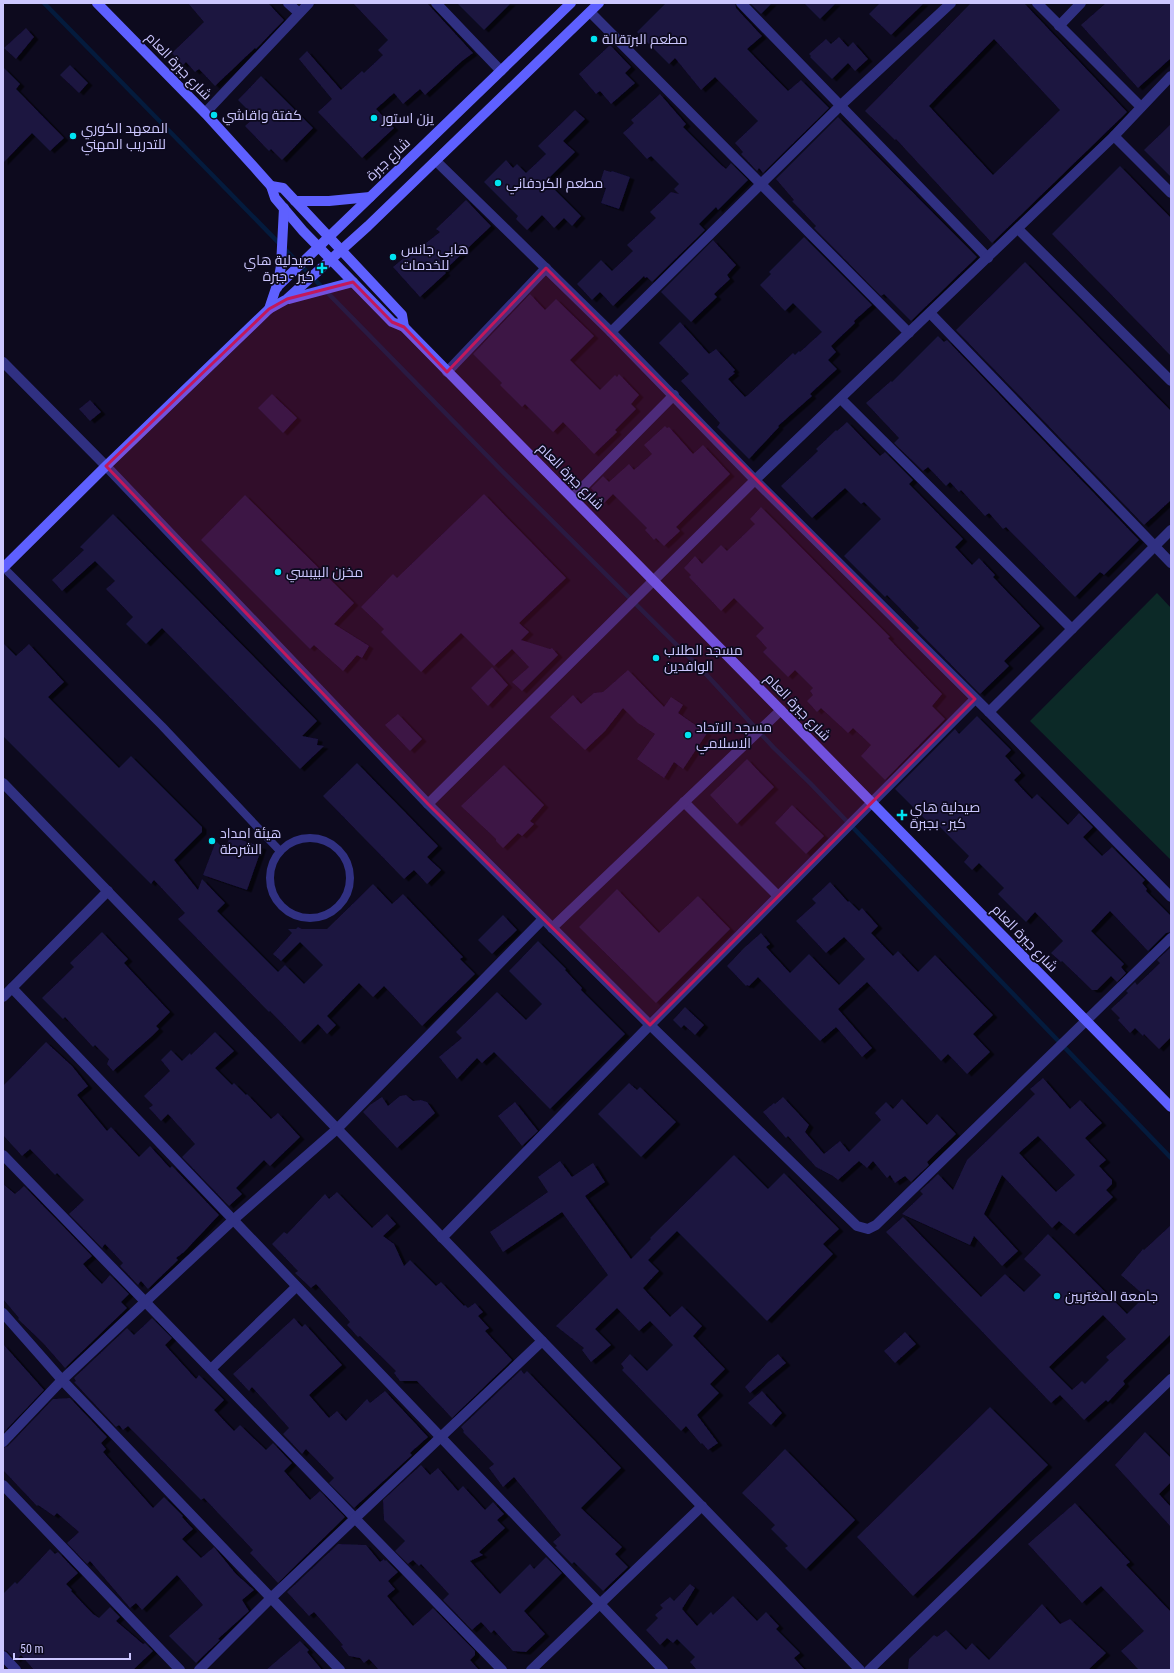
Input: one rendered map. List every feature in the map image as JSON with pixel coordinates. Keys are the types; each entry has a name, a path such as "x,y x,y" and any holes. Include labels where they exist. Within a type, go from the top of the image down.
{"main road":[{"name":"شارع جبرة العام","path":"97,3 205,114 271,186"},
{"name":"شارع جبرة","path":"269,309 276,288 571,3"},
{"path":"288,299 337,255 436,161 599,3"},
{"path":"404,327 392,322 353,282 337,255 329,236 283,188 271,186 275,198 318,247 337,255 402,315 404,327"},
{"path":"295,201 329,201 370,197"},
{"path":"276,288 281,266 284,208"},
{"path":"3,568 106,466 269,309 288,299 353,282"},
{"name":"شارع جبرة العام","path":"404,327 447,372 573,497 1171,1107"}],"street":[{"path":"288,3 299,13"},
{"path":"205,114 309,3"},
{"path":"436,3 501,71"},
{"path":"741,3 988,258"},
{"path":"611,332 841,105 950,3"},
{"path":"1037,3 1141,108"},
{"path":"1059,26 1081,3"},
{"path":"590,12 909,333"},
{"path":"428,804 756,480 1114,136 1171,76"},
{"path":"1114,136 1171,193"},
{"path":"436,161 674,395 756,480 990,712 1171,897"},
{"path":"1018,228 1171,381"},
{"path":"447,372 546,268"},
{"path":"930,313 1171,564"},
{"path":"3,362 106,466 428,804 542,919 857,1226 868,1229 876,1225 1171,938"},
{"path":"573,497 674,395"},
{"path":"841,399 1072,629"},
{"path":"990,712 1171,530"},
{"path":"442,1238 650,1025 976,699"},
{"path":"552,928 781,710"},
{"path":"3,783 860,1670"},
{"path":"684,802 778,896"},
{"path":"3,997 108,891"},
{"path":"3,1442 62,1380 145,1302 232,1221 337,1129 542,919"},
{"path":"12,988 232,1221 663,1670"},
{"path":"3,1155 502,1670"},
{"path":"211,1369 296,1287"},
{"path":"3,1313 62,1380 340,1670"},
{"path":"199,1670 270,1598 542,1341"},
{"path":"869,1670 1171,1379"},
{"path":"3,1485 180,1670"},
{"path":"531,1670 702,1506"},
{"path":"3,1656 16,1670"}],"lane":[{"path":"3,568 162,726 280,851"},
{"path":"310,837 321,839 332,844 341,851 347,861 350,872 350,884 347,895 341,905 322,917 299,917 288,912 273,895 270,884 270,872 273,861 280,851 288,844 299,839 310,837"}],"highlighted area":[{"path":"546,268 975,699 650,1025 428,804 106,466 269,309 287,299 353,282 392,322 404,327 447,372"}],"green space":[{"path":"1157,593 1171,608 1171,860 1030,721"}],"building":[{"path":"188,3 268,3 284,20 256,49 255,48 215,86 199,69 195,72 186,62 183,65 172,53 204,22"},
{"path":"353,3 427,3 473,53 462,61 425,95 420,89 403,104 394,93 376,109 394,128 362,158 318,112 332,99 299,59 307,51 341,90 362,71 364,73 383,55 378,50 388,40"},
{"path":"457,3 511,3 484,30"},
{"path":"666,3 735,3 736,8 762,36 747,49 788,91 801,80 829,108 763,173 759,168 757,171 741,154 743,152 735,143 758,121 715,77 701,90 675,58 669,64 637,32"},
{"path":"750,3 772,3 761,14"},
{"path":"804,3 836,3 820,19"},
{"path":"880,3 924,3 891,35 869,14"},
{"path":"971,3 1024,3 1127,112 992,243 896,139 895,140 865,111","holes":["994,39 1060,110 993,175 929,106"]},
{"path":"1106,3 1171,3 1171,58 1138,88 1081,25"},
{"path":"26,28 34,37 16,59 4,48"},
{"path":"839,37 848,47 853,42 868,59 855,71 848,63 832,79 810,57 811,56 809,54 826,39 831,44"},
{"path":"610,45 631,67 625,73 635,83 611,104 600,91 596,94 579,74"},
{"path":"70,65 88,83 79,93 60,75"},
{"path":"3,67 20,84 16,89 64,138 50,151 32,133 3,163"},
{"path":"261,76 313,128 282,160 271,149 269,151 245,126 255,117 238,100"},
{"path":"660,94 686,124 683,127 719,163 726,169 731,163 748,180 718,210 716,207 699,224 705,230 652,282 644,276 613,306 600,292 592,300 577,284 601,260 612,271 633,251 627,245 656,218 650,212 671,192 679,194 674,189 679,184 651,156 647,159 623,133 634,123 631,120"},
{"path":"575,110 585,119 563,141 575,152 546,181 581,216 572,226 564,218 554,228 542,215 527,230 516,219 518,216 484,182 506,160 513,168 517,164 526,173 546,154 538,146"},
{"path":"838,117 977,257 911,321 884,294 881,296 814,228 816,226 792,201 794,200 776,179"},
{"path":"1171,124 1171,177 1144,150"},
{"path":"1120,166 1171,218 1171,356 1052,234"},
{"path":"604,170 630,177 619,209 601,203 606,188 599,186"},
{"path":"466,200 491,226 444,271 446,273 420,297 393,267 415,246 421,247 440,232 436,229"},
{"path":"804,237 872,305 854,321 855,323 831,346 836,352 828,360 837,369 810,394 812,396 778,426 779,427 749,459 717,427 720,423 681,381 689,374 659,343 680,322 709,354 716,349 735,370 733,372 735,373 728,379 745,397 748,395 793,353 795,355 799,351 800,352 822,332 793,303 785,311 760,285 771,274 769,272"},
{"path":"713,240 736,265 727,275 730,279 714,294 717,297 691,322 661,292"},
{"path":"1025,262 1171,411 1171,500 1144,525 956,330"},
{"path":"530,294 545,310 556,299 594,336 570,360 600,390 615,375 617,377 619,374 639,395 631,404 636,409 615,430 617,432 594,454 563,422 553,432 525,404 522,407 500,385 502,383 473,354"},
{"path":"938,336 944,342 947,340 1139,540 1104,575 1100,572 1075,597 1006,527 1003,529 989,513 985,516 961,490 959,492 950,482 946,486 928,467 923,471 894,443 899,438 866,403 891,381 892,382"},
{"path":"272,394 297,418 283,433 258,408"},
{"path":"90,400 101,412 90,421 79,409"},
{"path":"847,422 880,456 885,452 913,480 909,484 963,539 955,547 972,565 979,558 995,575 993,577 1040,626 1004,661 1009,666 980,694 917,630 919,628 887,595 885,597 844,556 881,519 864,502 861,504 845,488 812,518 781,486 818,451 816,449"},
{"path":"665,426 667,428 669,427 693,454 703,445 730,474 676,527 680,531 664,546 656,538 654,540 645,530 647,528 613,494 604,503 591,488 603,476 609,482 629,464 634,470 652,454 644,445"},
{"path":"484,494 566,578 519,623 529,632 521,640 550,649 552,648 558,655 522,691 512,682 529,667 512,649 494,666 461,633 421,672 381,632 384,629 361,607 393,574 397,578"},
{"name":"مخزن البيبسي","path":"245,495 354,603 334,624 369,646 362,658 357,655 343,671 314,645 310,649 201,540"},
{"path":"761,507 890,637 888,638 942,694 932,706 945,719 885,780 861,756 871,745 853,728 848,733 821,708 817,712 807,701 813,695 810,691 813,688 795,670 788,677 763,652 767,648 756,636 764,628 734,598 721,611 689,577 691,575 684,568 695,556 702,564 721,545 727,551 755,524 750,519"},
{"path":"113,514 317,721 302,736 318,739 317,745 324,746 300,769 162,628 146,644 126,624 133,617 106,589 115,581 95,561 62,591 52,580 84,550 80,547"},
{"path":"3,643 16,656 29,644 64,682 48,697 119,768 131,756 202,827 202,832 174,860 198,890 202,879 225,903 217,911 278,972 285,965 304,984 323,965 300,942 281,961 273,954 292,933 288,929 296,929 298,927 302,929 327,929 373,884 392,904 403,894 463,957 460,959 475,974 422,1026 384,986 373,997 359,983 327,1016 336,1025 327,1034 318,1024 300,1042 178,919 185,913 154,880 151,884 3,736"},
{"path":"492,667 508,685 488,706 471,688"},
{"path":"628,670 664,707 671,697 683,705 678,713 707,733 683,769 674,762 664,778 637,759 655,734 638,723 623,708 605,731 585,750 550,717 573,695 581,704 594,693 603,692"},
{"path":"398,714 422,739 410,751 385,725"},
{"path":"977,716 1011,750 1005,756 1021,773 1014,780 1032,799 1037,794 1068,825 1079,813 1093,827 1083,837 1102,856 1112,847 1145,880 1142,883 1147,889 1146,891 1171,916 1171,932 1166,933 1148,951 1110,911 1091,931 1124,964 1121,967 1126,973 1117,982 1111,976 1097,990 1092,990 1062,961 1061,962 1051,953 1063,941 1035,912 1026,922 998,894 1004,888 979,863 972,870 964,862 969,856 936,823 933,827 895,789 955,729 959,734"},
{"path":"747,759 774,787 737,824 710,795"},
{"path":"357,763 438,846 427,857 441,870 427,884 414,870 404,879 323,796"},
{"path":"504,765 544,805 530,821 534,824 522,836 518,833 503,848 496,841 496,839 461,806"},
{"path":"792,805 824,836 806,854 775,823"},
{"path":"230,836 262,847 247,890 203,875 216,841 225,850"},
{"path":"830,882 848,902 849,901 859,911 862,908 878,926 871,933 893,956 898,951 918,972 935,955 993,1015 973,1034 990,1052 967,1074 948,1054 941,1061 867,982 838,1009 872,1048 862,1057 836,1027 820,1041 758,977 749,986 746,986 727,966 761,933 770,944 766,947 790,973 809,954 839,985 865,959 844,937 826,953 796,921 816,903 812,899"},
{"path":"617,889 659,933 698,896 730,929 656,1003 579,927"},
{"path":"503,915 517,930 492,954 478,940"},
{"path":"102,932 128,959 124,963 170,1012 156,1026 159,1029 113,1071 107,1064 109,1059 95,1045 93,1047 65,1017 63,1019 42,998 74,967 70,963"},
{"path":"538,941 566,969 565,970 582,988 581,990 625,1034 550,1109 494,1052 482,1063 477,1058 457,1079 439,1057 462,1038 456,1032 497,992 526,1020 542,1004 509,971"},
{"path":"1171,947 1171,1037 1159,1049 1144,1034 1143,1036 1135,1028 1130,1033 1118,1020 1120,1018 1111,1009 1128,993 1126,991 1135,982 1137,985 1160,963 1157,960"},
{"path":"685,1007 704,1025 695,1035 684,1025 681,1028 673,1020"},
{"path":"215,1032 234,1051 215,1068 232,1085 234,1083 246,1095 247,1094 271,1119 278,1113 300,1137 270,1166 264,1160 236,1188 242,1194 229,1206 182,1157 195,1144 168,1114 161,1121 149,1108 153,1105 144,1096 170,1071 161,1060 171,1050 182,1061 190,1053 191,1055"},
{"path":"46,1042 72,1066 88,1086 77,1095 107,1131 111,1127 139,1157 150,1146 170,1168 172,1166 219,1215 184,1252 176,1258 178,1260 148,1289 141,1281 138,1285 120,1266 123,1263 105,1244 102,1248 69,1214 84,1200 57,1173 55,1175 30,1149 22,1156 3,1135 3,1086"},
{"path":"1043,1078 1070,1109 1080,1100 1102,1123 1085,1138 1106,1160 1099,1166 1112,1180 1112,1184 1106,1190 1113,1197 1074,1234 1059,1221 1052,1228 1002,1175 984,1214 1018,1251 1002,1266 974,1236 970,1245 902,1214 923,1194 920,1191 938,1174 953,1190 967,1160 1035,1094 1030,1089","holes":["1038,1136 1075,1175 1056,1192 1019,1153"]},
{"path":"629,1083 637,1090 640,1087 676,1122 641,1157 598,1114"},
{"path":"406,1095 413,1101 421,1100 427,1102 435,1113 397,1148 363,1112 382,1097 388,1106 400,1096"},
{"path":"783,1097 809,1125 805,1132 824,1154 840,1141 849,1152 881,1120 875,1113 886,1102 893,1109 902,1099 927,1125 937,1114 956,1134 927,1162 929,1165 911,1182 905,1176 895,1183 890,1175 887,1178 873,1161 867,1168 859,1161 838,1180 816,1167 788,1136 786,1138 763,1112"},
{"path":"515,1102 538,1131 522,1146 498,1116"},
{"path":"734,1155 768,1189 784,1173 839,1229 823,1244 833,1254 767,1321 677,1231 648,1260 659,1271 643,1288 670,1317 682,1306 702,1326 693,1336 725,1369 710,1384 719,1393 697,1415 718,1443 708,1450 686,1426 681,1431 622,1370 624,1368 621,1364 630,1354 647,1371 673,1345 650,1321 639,1331 617,1308 595,1329 611,1345 591,1362 582,1350 584,1348 556,1326 608,1275 562,1212 503,1252 490,1232 548,1192 538,1177 560,1161 572,1177 593,1163 605,1182 585,1196 631,1259 651,1239 650,1238"},
{"path":"3,1184 15,1194 24,1186 92,1256 83,1264 92,1274 102,1284 110,1275 129,1294 121,1302 127,1308 65,1368 43,1343 18,1319 19,1318 3,1299"},
{"path":"337,1192 372,1228 387,1214 396,1224 383,1236 394,1244 404,1266 410,1260 436,1286 441,1282 464,1306 465,1305 468,1308 475,1303 483,1312 478,1316 489,1328 485,1331 512,1360 452,1418 417,1381 400,1381 394,1373 396,1371 360,1336 358,1337 347,1325 350,1322 316,1284 311,1288 295,1273 298,1271 272,1244 284,1232 287,1234 325,1194 329,1199"},
{"path":"903,1217 981,1297 1005,1274 1024,1292 1041,1275 1024,1259 1048,1234 1127,1314 1145,1296 1121,1275 1143,1249 1144,1250 1171,1225 1171,1334 1123,1381 1125,1384 1108,1402 1106,1400 1084,1420 1060,1395 1051,1403 886,1232","holes":["1103,1315 1126,1339 1106,1357 1109,1360 1085,1384 1082,1381 1072,1390 1049,1367"]},
{"path":"152,1318 172,1338 165,1345 196,1379 199,1375 224,1400 214,1410 234,1431 240,1425 266,1450 273,1443 292,1463 284,1471 310,1500 320,1491 345,1517 278,1583 250,1553 253,1550 204,1498 201,1500 128,1426 123,1430 119,1425 116,1427 74,1382 76,1381 74,1378 127,1328 134,1335"},
{"path":"294,1318 302,1327 305,1324 342,1365 309,1395 329,1418 337,1411 346,1421 367,1399 370,1403 385,1391 428,1437 410,1453 412,1455 354,1508 329,1483 334,1478 306,1449 302,1454 283,1434 289,1428 252,1387 249,1391 233,1374"},
{"path":"905,1332 916,1344 895,1363 884,1351"},
{"path":"3,1344 44,1390 3,1433"},
{"path":"778,1354 786,1363 750,1393 745,1387 768,1362"},
{"path":"521,1370 524,1374 527,1371 621,1468 581,1508 622,1547 615,1554 628,1567 603,1591 574,1562 572,1564 555,1547 557,1546 553,1542 561,1535 514,1477 503,1487 489,1468 494,1464 463,1432 464,1431 461,1427"},
{"path":"762,1391 782,1413 771,1425 748,1403"},
{"path":"70,1398 107,1437 101,1443 106,1449 103,1452 153,1508 164,1497 183,1516 182,1517 193,1529 182,1539 201,1558 214,1547 236,1574 254,1590 242,1600 249,1611 218,1639 220,1640 196,1663 169,1636 203,1605 177,1575 142,1610 136,1603 130,1608 90,1561 87,1564 67,1543 79,1532 57,1513 54,1516 38,1505 37,1506 3,1470 3,1448 8,1446 53,1399"},
{"path":"990,1407 1048,1465 913,1596 857,1537"},
{"path":"1145,1432 1171,1458 1171,1482 1159,1494 1171,1507 1171,1527 1115,1465"},
{"path":"785,1449 855,1520 806,1569 785,1548 788,1546 771,1529 775,1525 742,1493"},
{"path":"421,1465 430,1475 438,1468 458,1491 463,1486 485,1510 493,1502 504,1514 497,1520 505,1528 479,1552 483,1555 470,1561 500,1594 530,1564 534,1569 546,1557 562,1573 524,1611 545,1634 526,1652 513,1651 494,1630 491,1633 481,1622 472,1630 443,1600 449,1594 421,1564 419,1566 413,1560 408,1564 395,1551 405,1541 384,1520 383,1500"},
{"path":"1075,1503 1130,1562 1126,1565 1171,1612 1171,1670 1139,1670 1121,1651 1144,1631 1101,1586 1082,1603 1028,1544"},
{"path":"338,1544 366,1545 380,1562 384,1559 385,1561 386,1560 398,1572 388,1581 395,1589 387,1596 413,1626 433,1608 475,1651 475,1655 470,1660 479,1670 379,1670 369,1659 364,1663 360,1658 349,1656 341,1646 343,1645 314,1612 309,1616 287,1592"},
{"path":"50,1549 55,1554 58,1552 78,1573 66,1584 93,1614 99,1618 110,1607 120,1617 116,1621 153,1651 133,1670 34,1670 21,1655 16,1660 7,1651 3,1650 3,1594 15,1582 17,1584"},
{"path":"690,1584 695,1588 682,1609 697,1626 711,1612 713,1615 733,1596 757,1621 766,1612 779,1626 776,1629 800,1653 794,1658 805,1670 697,1670 690,1662 695,1657 677,1639 673,1643 667,1638 660,1645 646,1630 658,1618 655,1615 663,1608 660,1605 670,1597 674,1601"},
{"path":"1042,1604 1060,1624 1070,1619 1106,1653 1088,1670 908,1670 909,1659 934,1635 937,1637 946,1630 966,1650 972,1643 989,1660"},
{"path":"300,1641 309,1650 307,1652 322,1670 266,1670"}],"waterway":[{"path":"44,3 502,471 704,672 774,748 810,783 1171,1158"}],"place":[{"name":"مطعم البرتقالة","path":"594,39"},
{"name":"كفتة واقاشي","path":"214,115"},
{"name":"يزن استور","path":"374,118"},
{"name":"المعهد الكوري للتدريب المهني","path":"73,136"},
{"name":"مطعم الكردفاني","path":"498,183"},
{"name":"هابي جانس للخدمات","path":"393,257"},
{"name":"صيدلية هاي كير - جبرة","path":"322,268"},
{"name":"مخزن البيبسي","path":"278,572"},
{"name":"مسجد الطلاب الوافدين","path":"656,658"},
{"name":"مسجد الاتحاد الاسلامي","path":"688,735"},
{"name":"صيدلية هاي كير - بجبرة","path":"902,815"},
{"name":"هيئة امداد الشرطة","path":"212,841"},
{"name":"جامعة المغتربين","path":"1057,1296"}]}
